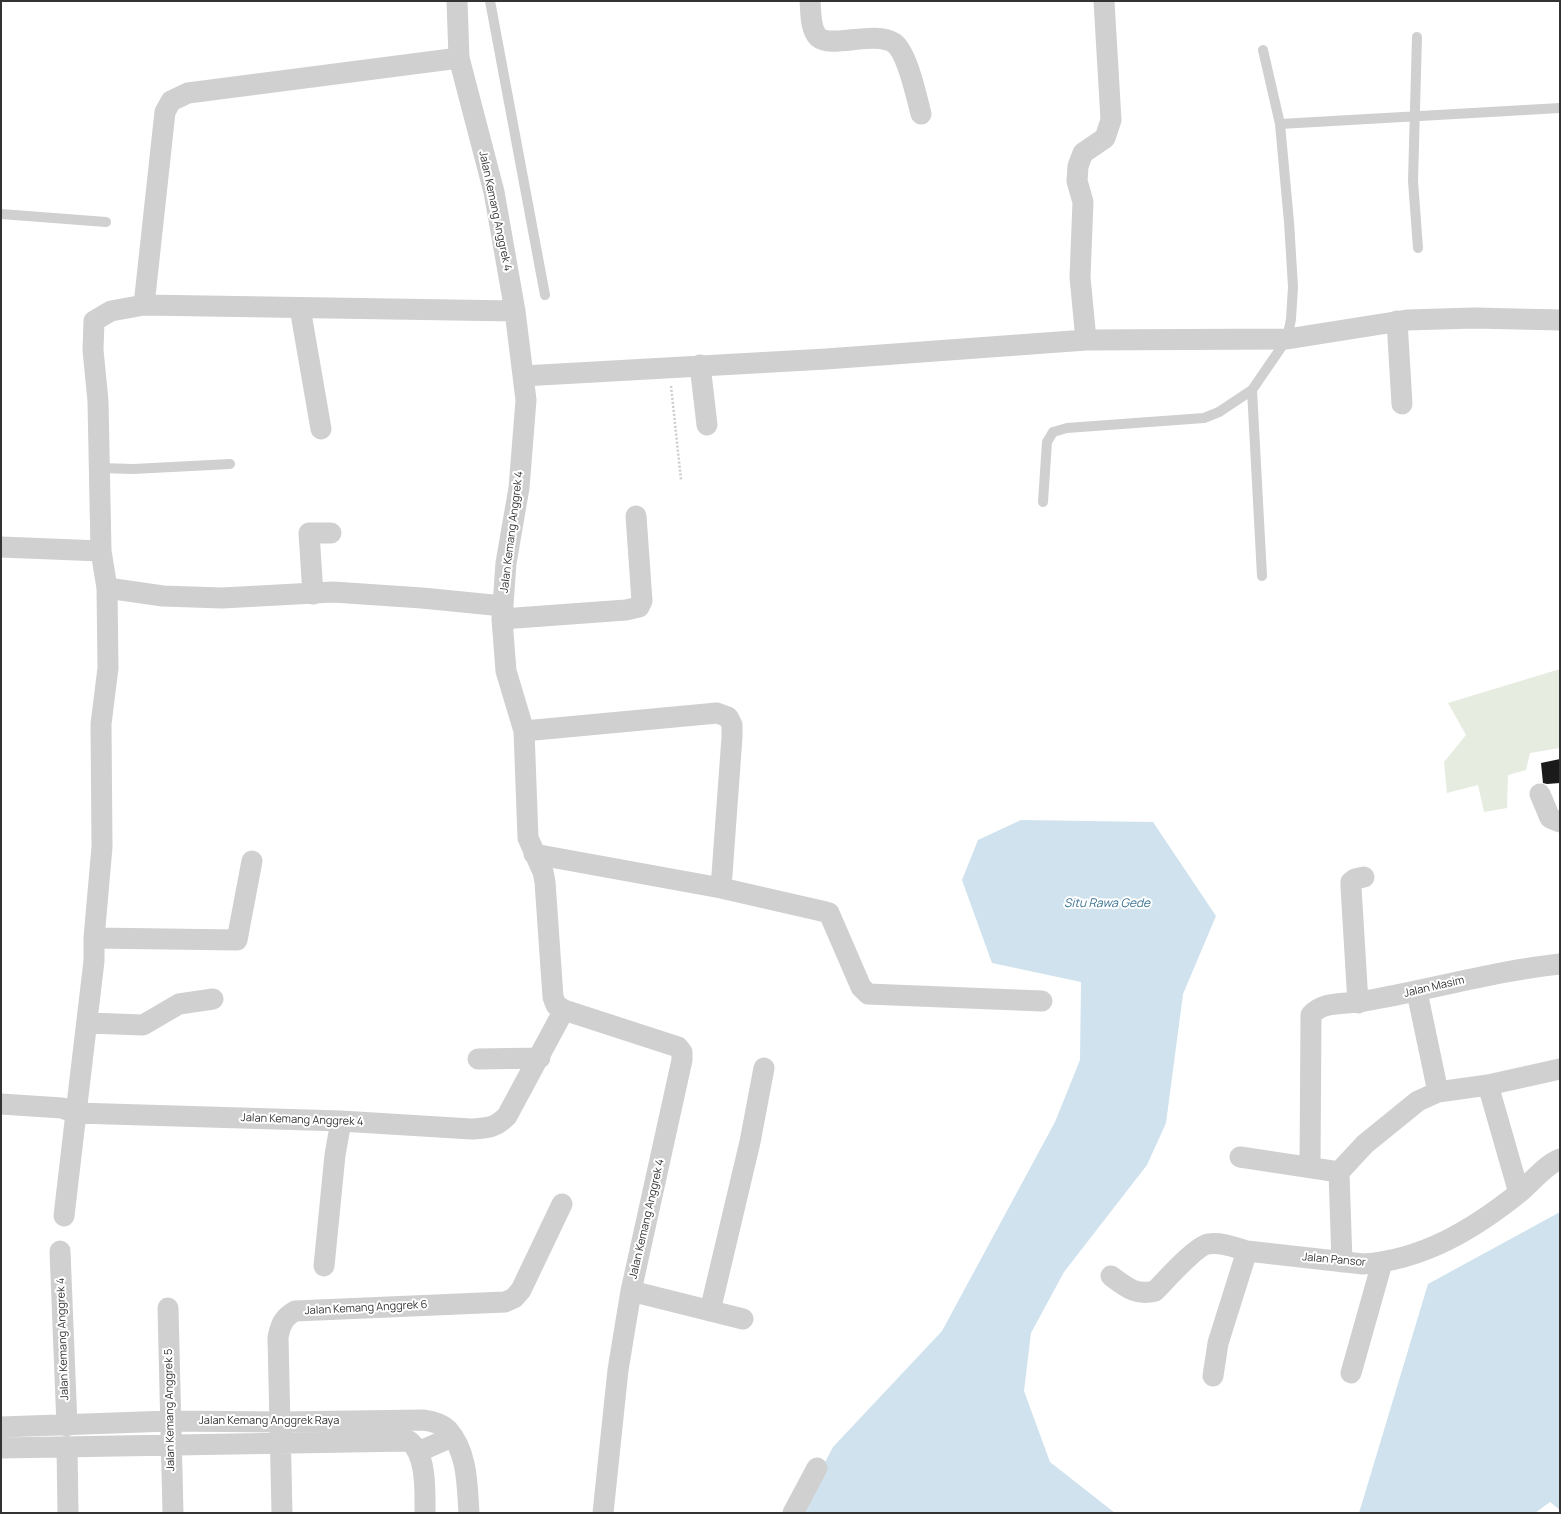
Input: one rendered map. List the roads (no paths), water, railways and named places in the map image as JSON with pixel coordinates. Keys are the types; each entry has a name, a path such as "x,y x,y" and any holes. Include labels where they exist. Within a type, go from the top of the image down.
{"street":[{"name":"Jalan Kemang Anggrek 4","path":"457,1 459,58 494,192 515,311 526,400 519,488 506,563 502,613 506,671 524,731 528,838 545,882 553,997 556,1005 564,1010 678,1047 682,1052 682,1060 631,1291 618,1370 603,1513"},
{"path":"810,1 813,26 818,36 826,41 882,38 894,43 901,51 913,82 921,114"},
{"path":"1086,340 1080,277 1082,202 1077,181 1078,166 1083,152 1105,138 1111,120 1104,1"},
{"path":"144,305 165,112 171,101 188,93 459,58"},
{"path":"64,1216 88,1023 94,961 94,938 102,847 101,724 108,668 107,588 101,551 98,401 93,350 94,321 111,311 144,305 515,311"},
{"path":"300,308 320,429"},
{"path":"523,376 826,359 1086,340 1286,339 1397,321 1474,318 1560,320"},
{"path":"1397,321 1402,404"},
{"path":"700,365 707,425"},
{"path":"107,588 163,596 222,598 333,592 422,598 502,613 626,610 640,607 642,601 636,516"},
{"path":"313,594 309,533 331,533"},
{"path":"1,547 101,551"},
{"path":"524,731 717,713 728,717 732,725 732,737 721,888"},
{"path":"1540,794 1550,818 1560,822"},
{"path":"534,854 721,888 829,913 861,987 868,994 1042,1001"},
{"path":"94,938 237,940 252,861"},
{"path":"1358,1002 1350,887 1351,882 1355,879 1364,877"},
{"name":"Jalan Masim","path":"1310,1167 1311,1015 1316,1009 1325,1005 1358,1002 1416,992 1521,968 1560,964"},
{"path":"1416,992 1438,1092"},
{"path":"88,1023 143,1025 179,1004 213,999"},
{"name":"Jalan Kemang Anggrek 4","path":"1,1104 62,1108 76,1113 342,1121 471,1129 498,1125 507,1116 540,1058 564,1010"},
{"path":"478,1059 540,1058"},
{"path":"710,1310 750,1142 764,1068"},
{"path":"1342,1262 1339,1172 1365,1144 1418,1101 1438,1092 1488,1085 1560,1069"},
{"path":"1488,1085 1519,1193"},
{"path":"324,1266 334,1163 342,1121"},
{"path":"1240,1157 1339,1172"},
{"name":"Jalan Pansor","path":"1111,1276 1139,1293 1146,1294 1155,1291 1198,1249 1206,1244 1222,1244 1247,1251 1363,1264 1382,1263 1419,1254 1462,1233 1519,1193 1560,1159"},
{"name":"Jalan Kemang Anggrek 6","path":"282,1513 278,1337 281,1323 286,1316 295,1311 505,1302 514,1298 521,1290 562,1204"},
{"name":"Jalan Kemang Anggrek 4","path":"60,1251 67,1426"},
{"path":"1213,1376 1218,1343 1247,1251"},
{"path":"1351,1373 1382,1263"},
{"path":"631,1291 743,1319"},
{"name":"Jalan Kemang Anggrek 5","path":"168,1308 173,1513"},
{"name":"Jalan Kemang Anggrek Raya","path":"1,1448 171,1446 280,1432 422,1420 434,1422 447,1429 461,1453 467,1474 469,1513"},
{"name":"Jalan Kemang Anggrek Raya","path":"1,1427 67,1426 170,1421 280,1432 409,1441 418,1452"},
{"path":"425,1513 423,1467 418,1452 452,1437"},
{"path":"67,1447 68,1513"},
{"path":"792,1513 817,1468"}],"lane":[{"path":"490,1 545,295"},
{"path":"1417,37 1413,181 1418,248"},
{"path":"1043,502 1047,442 1054,432 1066,428 1204,418 1219,412 1252,390 1286,339 1291,319 1293,287 1289,222 1280,124 1263,50"},
{"path":"1280,124 1560,108"},
{"path":"1,214 106,222"},
{"path":"1252,390 1262,576"},
{"path":"99,468 133,469 230,464"}],"water":[{"name":"Situ Rawa Gede","path":"1021,820 1153,822 1216,916 1183,994 1166,1123 1147,1165 1064,1272 1031,1333 1024,1391 1050,1462 1115,1513 798,1513 833,1447 942,1331 1055,1122 1080,1060 1081,982 992,963 962,880 978,840"},
{"path":"1560,1212 1560,1510 1550,1502 1535,1513 1359,1513 1428,1284"}]}
